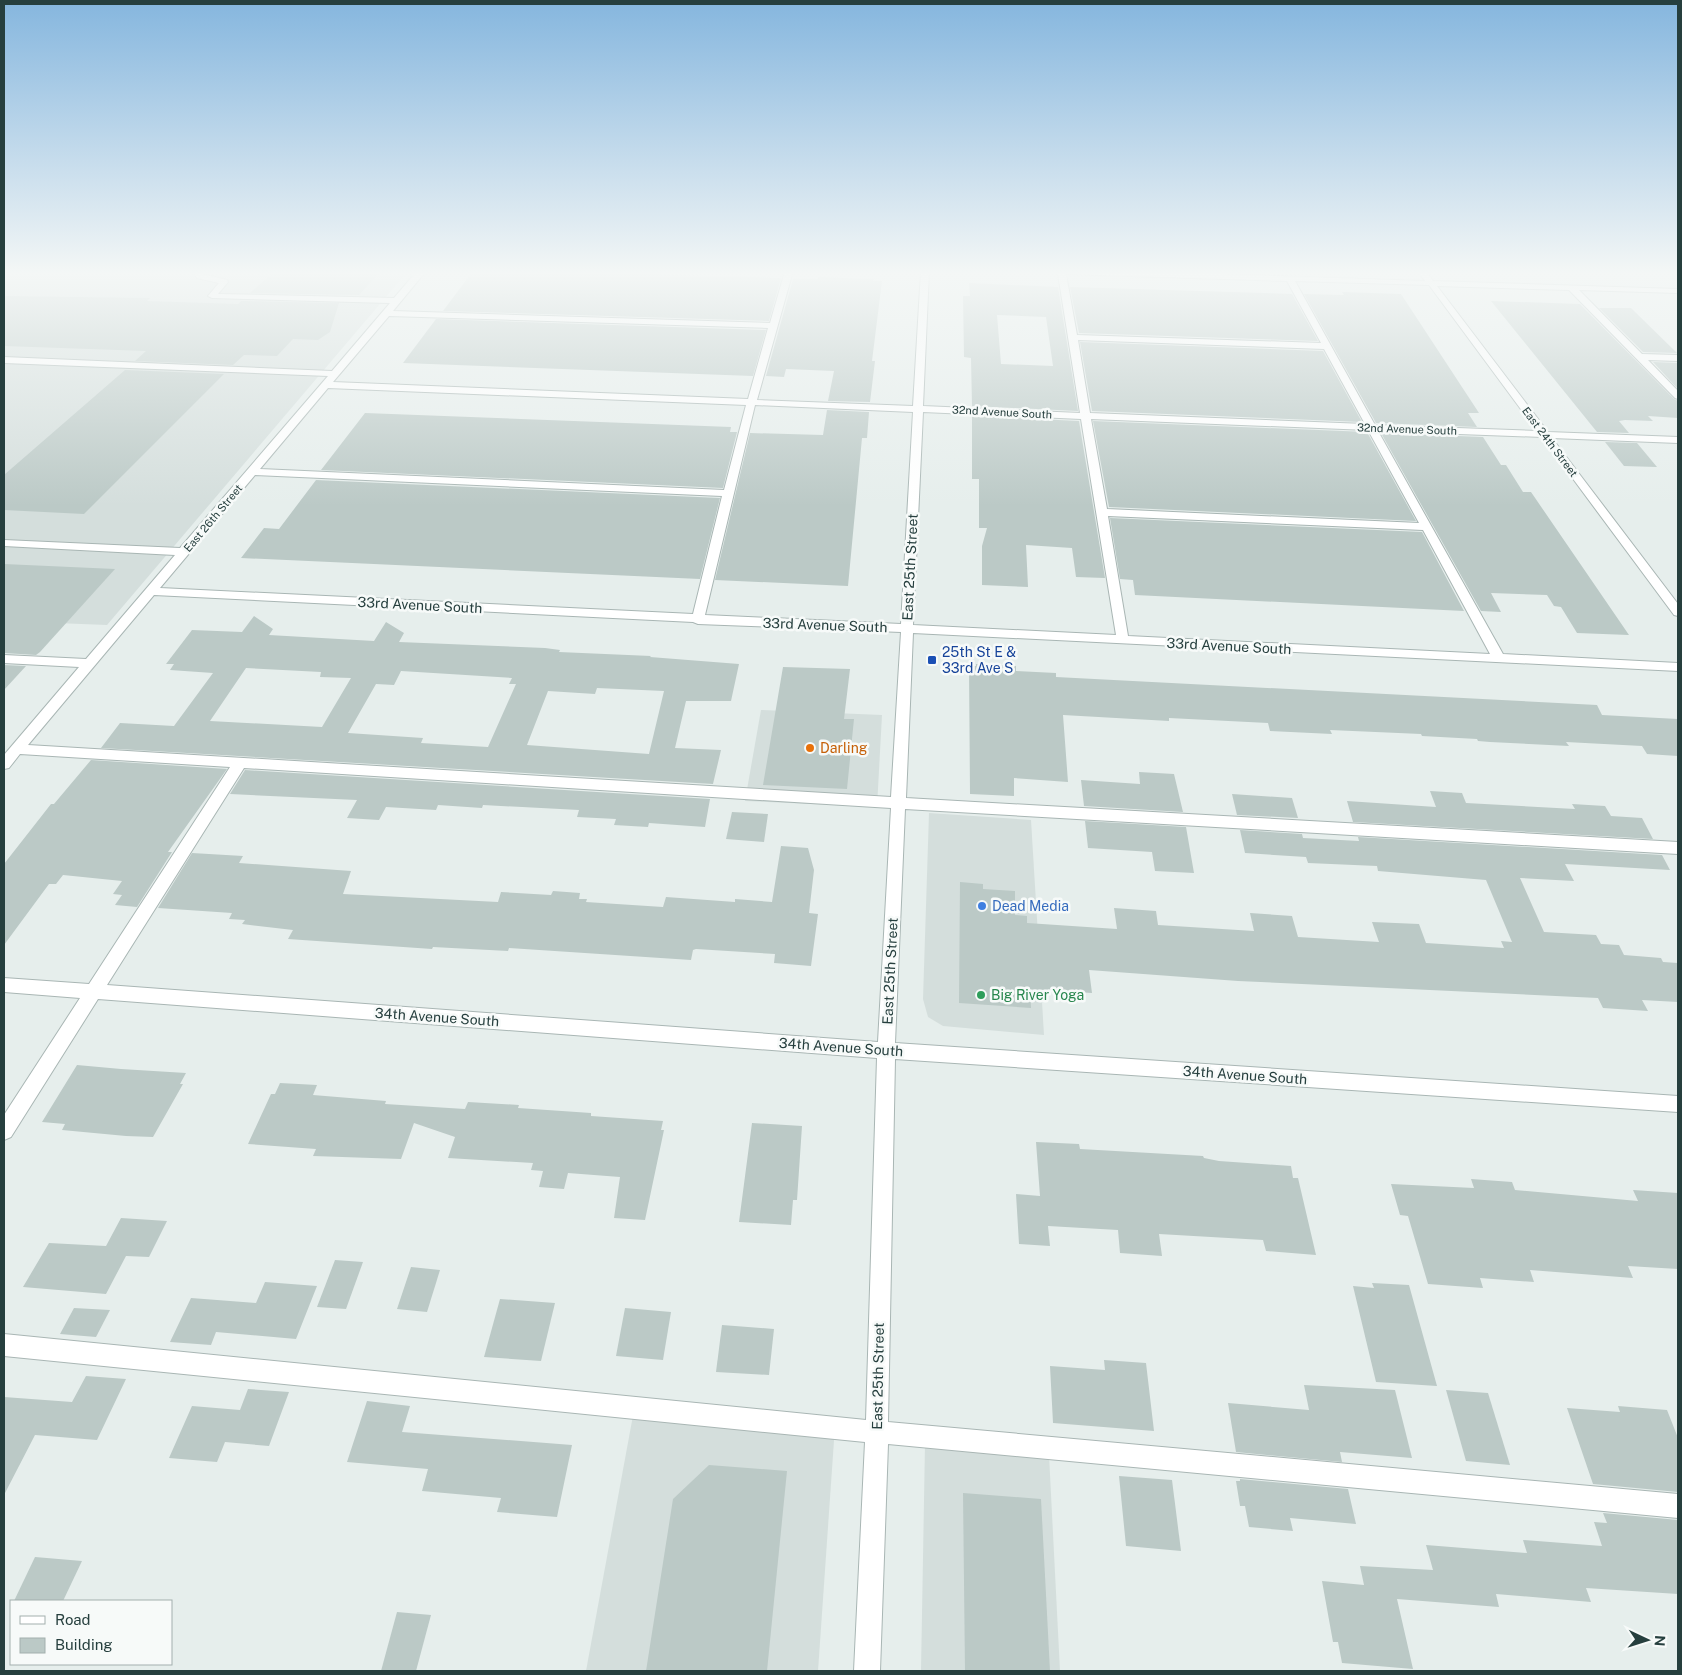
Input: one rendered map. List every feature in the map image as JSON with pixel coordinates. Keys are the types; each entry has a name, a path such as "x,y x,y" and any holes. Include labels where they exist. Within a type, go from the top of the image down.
{"street":[{"name":"East 26th Street","path":"4,764 356,349"},
{"path":"698,620 728,493 766,349"},
{"name":"East 25th Street","path":"867,1671 877,1432 886,1050 921,349"},
{"path":"1074,349 1123,641"},
{"path":"1329,349 1499,659"},
{"name":"East 24th Street","path":"1481,349 1678,612"},
{"path":"1632,349 1678,396"},
{"path":"1640,357 1678,358"},
{"path":"4,360 336,374"},
{"name":"32nd Avenue South","path":"326,385 751,404 918,408 1678,440"},
{"path":"252,472 728,493"},
{"path":"1101,512 1426,527"},
{"path":"4,543 184,552"},
{"name":"33rd Avenue South","path":"151,591 698,620 907,628 1123,641 1678,667"},
{"path":"4,659 89,664"},
{"path":"17,749 1678,848"},
{"path":"4,1131 241,762"},
{"name":"34th Avenue South","path":"4,985 886,1050 1678,1104"},
{"path":"4,1345 877,1432 1678,1506"}],"shaded area":[{"path":"4,349 342,349 107,625 4,621"},
{"path":"761,710 882,715 877,807 745,801"},
{"path":"929,813 1031,820 1044,1035 943,1026 928,1017 923,999"},
{"path":"634,1410 835,1426 818,1671 586,1671"},
{"path":"925,1444 1049,1455 1060,1671 921,1671"}],"building":[{"path":"94,349 283,349 277,356 244,355 233,365 135,361 146,351"},
{"path":"413,349 761,349 753,376 403,363"},
{"path":"773,349 873,349 872,361 875,361 870,402 828,401 834,371 786,369 784,377 766,376"},
{"path":"964,349 1000,349 1001,364 1053,366 1051,349 1068,349 1078,411 972,406 971,358 964,357"},
{"path":"1081,349 1323,351 1362,422 1092,411"},
{"path":"1335,349 1437,349 1479,413 1468,413 1477,427 1376,423"},
{"path":"1530,349 1625,349 1678,401 1678,418 1648,416 1653,421 1619,421 1629,433 1597,432"},
{"path":"1640,349 1673,349 1677,353 1643,352"},
{"path":"1653,362 1678,363 1678,389"},
{"path":"125,370 224,374 84,514 4,510 4,475"},
{"path":"827,410 869,412 867,438 862,438 848,586 715,580 750,433 823,435"},
{"path":"365,413 731,427 730,432 737,432 723,488 321,470"},
{"path":"972,416 1079,421 1105,578 1076,577 1072,548 1026,545 1028,587 982,585 982,546 987,528 979,528 979,479 972,479"},
{"path":"1093,421 1367,432 1416,521 1109,507"},
{"path":"1381,433 1483,437 1501,465 1506,465 1523,492 1531,492 1629,635 1577,633 1561,607 1554,606 1547,595 1491,593 1501,612 1481,611"},
{"path":"1605,442 1637,443 1657,467 1624,466"},
{"path":"316,480 720,498 700,579 241,558 264,528 279,529"},
{"path":"1110,518 1422,532 1464,611 1135,595 1133,580 1120,579"},
{"path":"4,564 115,569 36,655 4,653"},
{"path":"254,616 273,629 269,635 374,641 386,622 404,633 399,642 545,648 560,650 559,652 651,656 739,664 731,701 686,701 675,748 721,750 713,784 101,748 120,723 174,726 213,673 170,670 174,664 166,664 192,630 242,632","holes":["246,668 321,672 320,677 351,678 322,727 210,721","401,671 512,678 509,684 516,684 488,747 421,743 423,738 348,733 376,684 394,685","597,688 664,691 649,754 527,745 548,691 595,694"]},
{"path":"976,664 1016,666 1016,671 1056,673 1056,677 1597,705 1602,715 1678,719 1678,756 1647,754 1642,746 1566,742 1569,746 1490,742 1478,741 1477,739 1422,736 1421,734 1330,730 1332,734 1270,731 1268,723 1169,718 1169,721 1063,715 1068,782 1014,778 1014,796 970,794 969,666 976,666"},
{"path":"4,665 26,666 4,690"},
{"path":"783,667 850,669 844,719 854,719 847,789 763,785"},
{"path":"91,760 227,769 168,852 172,852 137,907 115,905 122,895 113,894 122,881 63,875 56,884 49,884 4,945 4,864 51,804 54,804"},
{"path":"245,770 710,799 705,827 649,823 648,827 614,825 616,819 577,817 579,810 483,805 482,808 438,805 436,810 386,807 379,820 347,818 357,800 230,794"},
{"path":"1139,772 1174,774 1183,812 1084,806 1081,780 1140,784"},
{"path":"1430,791 1462,793 1466,803 1575,809 1572,804 1605,806 1611,816 1642,818 1653,839 1353,822 1347,801 1436,807"},
{"path":"1232,794 1292,798 1298,818 1237,815"},
{"path":"732,812 768,814 764,842 726,839"},
{"path":"1085,821 1186,827 1194,873 1155,871 1152,852 1088,848"},
{"path":"1240,830 1302,834 1303,838 1359,841 1358,837 1662,855 1670,870 1565,864 1574,881 1520,878 1544,932 1596,935 1601,944 1619,945 1624,955 1661,958 1663,962 1678,963 1678,1002 1642,1000 1648,1011 1603,1008 1598,998 1238,981 1089,970 1092,993 1030,989 1031,1008 959,1003 960,882 983,884 983,889 1015,891 1015,915 1027,916 1027,923 1117,929 1114,908 1156,911 1158,925 1254,931 1250,913 1292,916 1298,937 1379,942 1372,922 1419,924 1426,943 1504,948 1501,941 1512,942 1486,880 1378,871 1377,866 1308,863 1306,857 1245,853"},
{"path":"781,846 808,848 814,870 809,913 818,914 811,966 774,963 775,954 696,949 693,950 691,960 509,948 508,951 433,947 432,949 288,939 293,930 242,924 245,920 229,919 232,913 158,908 192,853 243,856 239,863 351,871 343,894 498,902 501,892 551,895 553,891 580,893 579,899 587,899 586,902 663,907 666,897 735,902 735,899 772,902"},
{"path":"77,1065 186,1073 180,1084 183,1084 153,1137 126,1136 62,1130 65,1124 42,1122"},
{"path":"280,1083 317,1085 313,1095 386,1101 385,1104 465,1109 468,1102 519,1105 518,1108 591,1113 591,1116 663,1121 661,1130 664,1130 645,1220 614,1218 620,1177 568,1173 564,1189 539,1187 543,1171 531,1170 533,1163 448,1158 455,1137 414,1123 401,1159 313,1156 316,1149 248,1144 271,1094 275,1094"},
{"path":"752,1123 802,1126 797,1200 793,1200 791,1225 739,1222"},
{"path":"1036,1142 1079,1144 1080,1149 1203,1156 1204,1158 1219,1161 1291,1166 1293,1178 1298,1178 1316,1255 1266,1251 1263,1240 1159,1234 1162,1256 1120,1253 1118,1230 1048,1226 1050,1246 1019,1244 1016,1194 1040,1196"},
{"path":"1471,1179 1512,1182 1515,1190 1638,1201 1633,1190 1678,1193 1678,1269 1628,1266 1633,1278 1530,1270 1534,1282 1480,1278 1483,1288 1428,1284 1408,1216 1400,1215 1391,1184 1474,1188"},
{"path":"121,1218 167,1221 149,1257 126,1256 106,1294 23,1287 49,1243 106,1246"},
{"path":"335,1260 363,1262 346,1309 317,1307"},
{"path":"411,1267 440,1270 427,1312 397,1309"},
{"path":"265,1282 317,1286 296,1339 216,1332 211,1345 170,1342 191,1298 256,1303"},
{"path":"1372,1283 1409,1285 1437,1386 1376,1382 1353,1286 1374,1288"},
{"path":"500,1299 555,1303 541,1361 484,1357"},
{"path":"74,1308 110,1310 96,1337 60,1334"},
{"path":"625,1308 671,1312 663,1360 616,1356"},
{"path":"722,1325 774,1329 769,1375 716,1372"},
{"path":"1104,1360 1146,1363 1154,1431 1053,1423 1050,1366 1105,1370"},
{"path":"86,1376 126,1379 97,1440 35,1435 4,1495 4,1397 72,1402"},
{"path":"1304,1385 1395,1390 1412,1458 1340,1452 1342,1462 1236,1452 1228,1403 1309,1410"},
{"path":"248,1389 289,1392 269,1446 225,1442 217,1462 169,1458 192,1406 240,1410"},
{"path":"1446,1390 1488,1393 1510,1465 1466,1461"},
{"path":"367,1401 410,1406 402,1432 572,1445 557,1517 497,1512 501,1498 422,1491 428,1469 347,1462"},
{"path":"1618,1406 1667,1410 1678,1438 1678,1492 1593,1484 1567,1408 1620,1412"},
{"path":"709,1465 787,1471 767,1671 646,1671 673,1499"},
{"path":"1119,1476 1172,1480 1181,1551 1126,1546"},
{"path":"1240,1479 1348,1489 1356,1524 1290,1518 1293,1531 1249,1527 1245,1506 1240,1506 1236,1481 1240,1481"},
{"path":"963,1493 1041,1499 1050,1671 965,1671"},
{"path":"1603,1513 1678,1520 1678,1594 1586,1588 1591,1602 1496,1594 1499,1607 1397,1599 1413,1669 1342,1663 1338,1642 1333,1642 1322,1581 1364,1585 1360,1566 1433,1570 1426,1545 1527,1553 1523,1540 1602,1546 1594,1522 1607,1523"},
{"path":"35,1557 82,1561 63,1600 14,1600"},
{"path":"397,1612 431,1615 416,1671 381,1671"}],"place":[{"name":"25th St E & 33rd Ave S","path":"932,660"},
{"name":"Darling","path":"810,748"},
{"name":"Dead Media","path":"982,906"},
{"name":"Big River Yoga","path":"981,995"}]}
